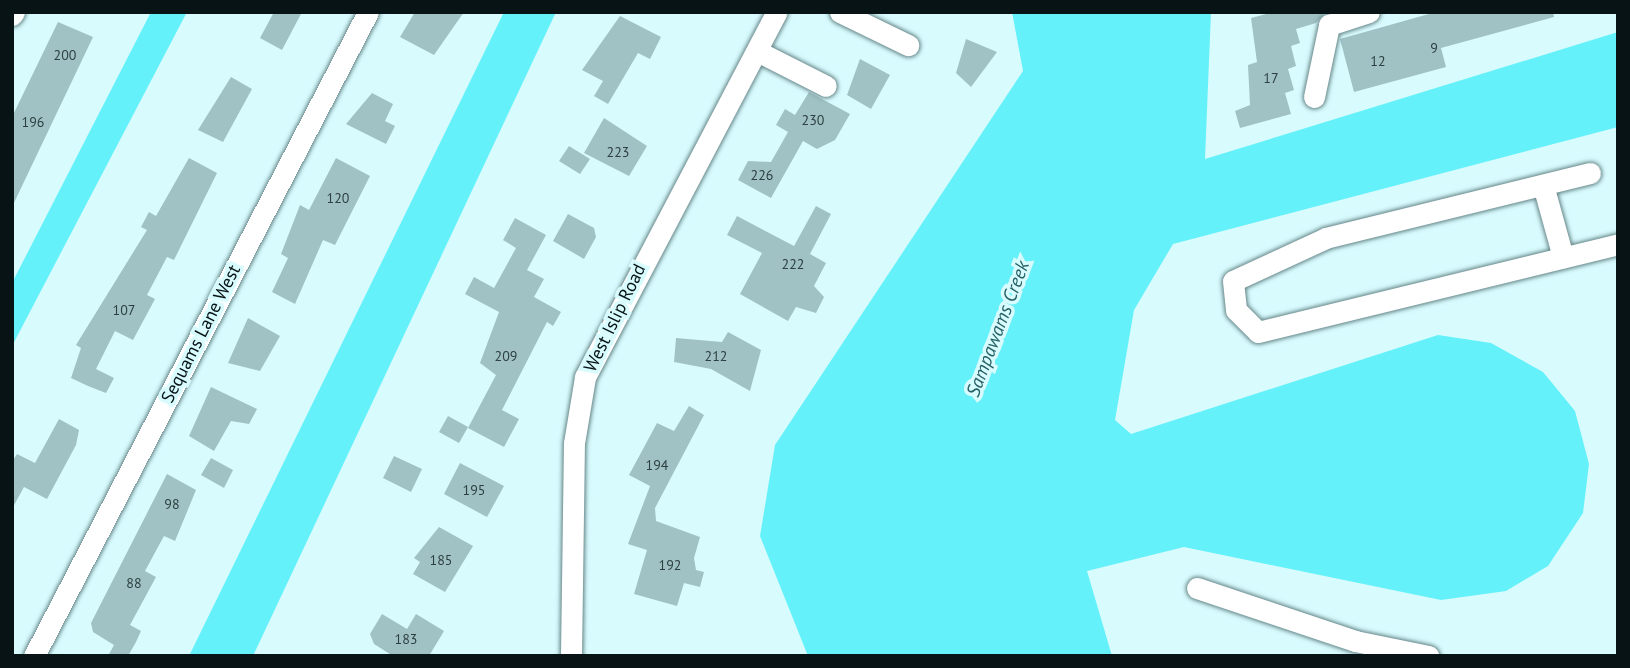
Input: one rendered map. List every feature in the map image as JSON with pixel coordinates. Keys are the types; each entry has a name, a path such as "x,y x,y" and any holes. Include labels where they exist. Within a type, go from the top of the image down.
{"street":[{"name":"Sequams Lane West","path":"34,656 368,12"},
{"name":"West Islip Road","path":"571,656 574,443 586,377 777,12"},
{"path":"840,12 908,46"},
{"path":"1314,97 1329,25 1369,12"},
{"path":"757,51 826,86"},
{"path":"1590,173 1325,238 1233,281 1237,310 1258,332 1618,244"},
{"path":"1543,185 1563,257"},
{"path":"1197,588 1355,641 1428,656"}],"water":[{"path":"151,12 187,12 12,346 12,283"},
{"path":"504,12 556,12 253,656 189,656"},
{"name":"Sampawams Creek","path":"1012,12 1211,12 1205,159 1618,32 1618,127 1173,244 1134,310 1115,420 1131,434 1438,335 1491,343 1543,372 1575,411 1589,464 1583,513 1548,566 1506,591 1441,600 1184,547 1087,571 1112,656 808,656 760,536 775,445 1023,71"}],"building":[{"path":"274,12 302,12 282,50 260,38"},
{"path":"415,12 464,12 434,55 400,37"},
{"path":"1274,12 1326,12 1316,23 1296,29 1300,43 1291,46 1296,66 1288,69 1294,90 1285,93 1291,114 1240,128 1235,111 1250,105 1248,65 1257,62 1251,18"},
{"path":"1436,12 1553,12 1554,17 1441,48 1446,67 1354,92 1340,39"},
{"path":"620,16 661,37 650,59 638,53 608,104 594,96 603,81 582,70"},
{"path":"58,22 93,37 12,207 12,117"},
{"path":"966,39 997,52 971,87 956,73"},
{"path":"860,59 890,75 871,109 847,95"},
{"path":"231,77 252,89 223,142 198,130"},
{"path":"809,92 850,114 835,140 817,149 803,141 771,198 738,180 748,161 771,162 788,132 776,125 785,109 795,115"},
{"path":"372,93 393,104 385,121 395,126 386,144 346,124"},
{"path":"604,118 647,146 629,176 584,153"},
{"path":"569,146 590,159 580,174 559,161"},
{"path":"189,158 217,173 174,260 167,257 147,295 155,299 133,340 115,331 96,369 114,378 106,393 71,378 81,348 76,345 147,230 141,227 149,212 156,216"},
{"path":"336,158 370,176 335,245 323,240 295,304 272,292 288,258 281,254 300,205 309,210"},
{"path":"816,206 831,214 810,254 826,263 814,286 824,297 816,313 796,307 788,321 740,294 762,253 727,235 737,216 794,246"},
{"path":"568,214 594,228 596,237 584,259 553,241"},
{"path":"515,218 546,235 527,270 544,279 534,297 561,312 553,326 547,322 502,410 519,419 504,447 468,428 496,375 480,363 499,312 465,294 474,277 494,288 516,248 503,240"},
{"path":"248,318 280,336 260,371 228,363"},
{"path":"728,332 761,350 750,391 711,369 674,362 676,338 722,342"},
{"path":"211,387 257,409 249,424 231,421 214,451 189,436"},
{"path":"689,406 704,415 655,508 656,521 700,537 694,558 696,570 704,572 700,587 684,583 677,606 634,594 647,550 628,544 650,486 629,475 657,423 674,431"},
{"path":"448,416 468,427 459,443 439,432"},
{"path":"59,419 79,430 76,445 47,499 24,487 12,509 12,462 17,454 35,463"},
{"path":"394,456 422,469 411,492 383,478"},
{"path":"211,458 233,470 224,488 201,475"},
{"path":"460,463 504,486 487,517 444,494"},
{"path":"167,474 196,490 175,541 164,536 145,571 156,577 130,625 141,631 136,642 128,656 108,656 114,645 93,632 91,623"},
{"path":"439,527 473,546 445,592 413,574 420,562 414,558"},
{"path":"382,614 407,629 416,614 444,631 429,656 393,656 374,644 370,634"}]}
